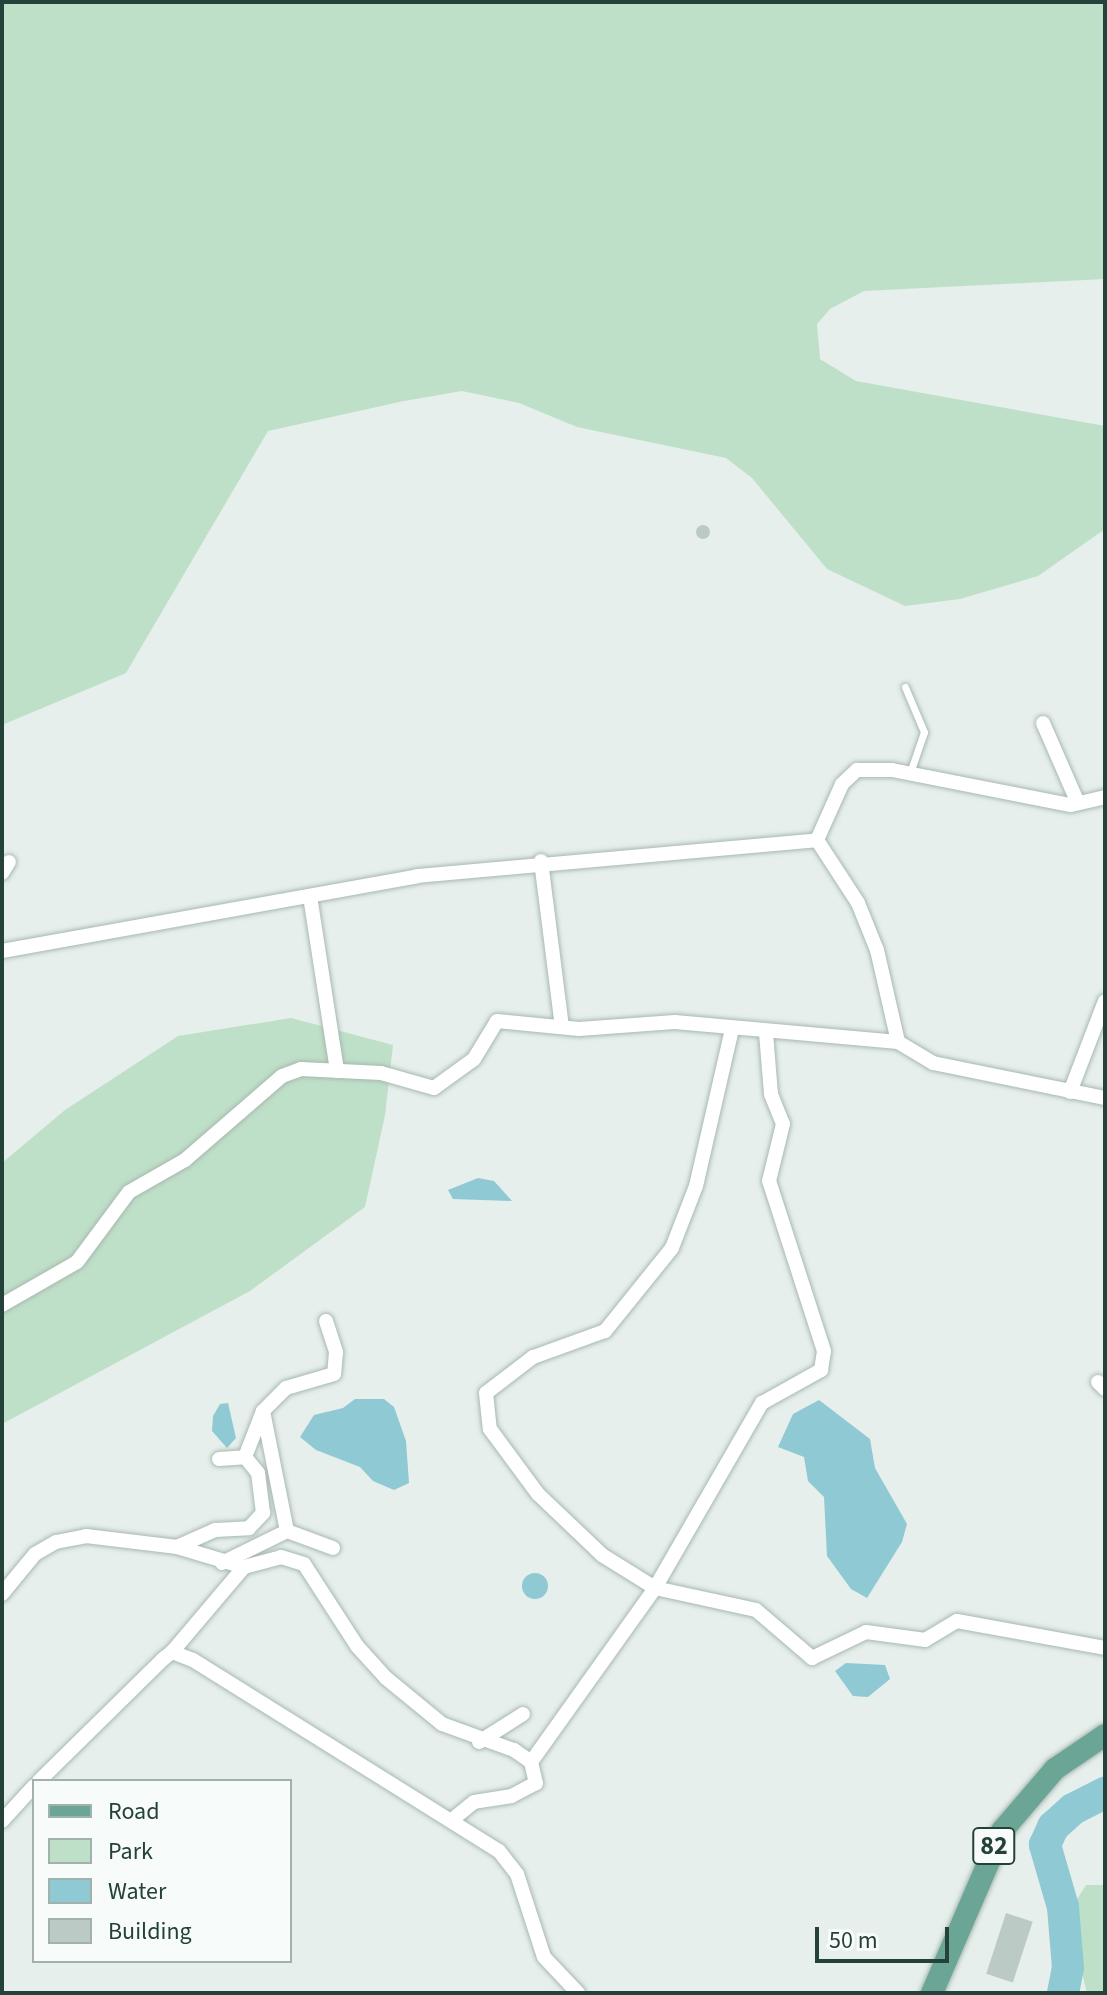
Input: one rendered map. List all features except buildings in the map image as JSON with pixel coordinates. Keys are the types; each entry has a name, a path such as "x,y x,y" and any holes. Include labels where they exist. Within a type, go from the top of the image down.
{"main road":[{"name":"82","path":"932,1993 1002,1831 1055,1769 1105,1735"}],"street":[{"path":"1043,723 1078,803"},
{"path":"817,840 842,784 857,770 910,773 1001,794 1078,803 1105,797"},
{"path":"2,951 310,896 541,861 817,840"},
{"path":"817,840 858,903 877,950 898,1042"},
{"path":"541,861 562,1027"},
{"path":"310,896 337,1071"},
{"path":"1070,1092 1105,1001"},
{"path":"2,1305 77,1262 129,1192 185,1160 282,1076 301,1069 381,1073 434,1088 474,1059 497,1021 562,1027 675,1022 766,1033 898,1042 933,1063 1105,1098"},
{"path":"732,1029 696,1186 672,1248 605,1331 533,1357 486,1393 490,1429 538,1494 602,1555 655,1588 756,1610 812,1658 866,1632 925,1640 957,1621 1105,1648"},
{"path":"531,1762 655,1588 762,1403 821,1370 824,1351 769,1181 783,1124 771,1094 766,1033"},
{"path":"245,1457 263,1411 286,1388 334,1374 336,1352 326,1321"},
{"path":"263,1411 287,1531"},
{"path":"219,1459 245,1457"},
{"path":"177,1547 215,1530 249,1528 263,1513 258,1473 245,1457"},
{"path":"222,1564 287,1531 333,1548"},
{"path":"2,1594 35,1554 56,1542 86,1536 177,1547 222,1564 244,1567 281,1557 304,1564 357,1646 386,1678 442,1724 479,1742 514,1750 531,1762 536,1783 512,1796 474,1802 452,1820"},
{"path":"41,1779 172,1652 244,1567"},
{"path":"172,1652 193,1660 499,1851 517,1874 544,1957 578,1993"},
{"path":"479,1742 523,1714"},
{"path":"2,1821 32,1788"}],"lane":[{"path":"905,687 924,732 910,773"}],"green space":[{"path":"2,2 1105,2 1105,279 864,291 830,309 817,324 820,359 856,381 1105,426 1105,529 1038,576 960,599 905,606 827,569 752,478 726,458 577,427 519,403 462,391 404,401 268,431 126,673 2,725"},
{"path":"291,1018 393,1045 385,1115 365,1207 250,1291 2,1424 2,1163 65,1110 178,1036"},
{"path":"1086,1885 1105,1885 1105,1993 1087,1993 1080,1965 1074,1904"}],"water":[{"path":"478,1178 494,1181 512,1201 453,1199 448,1190"},
{"path":"355,1399 384,1399 394,1407 406,1441 409,1483 394,1490 373,1481 360,1467 316,1450 300,1437 314,1415 343,1408"},
{"path":"819,1400 870,1439 875,1468 907,1524 902,1542 867,1598 851,1589 827,1556 824,1497 808,1481 804,1457 778,1447 793,1414"},
{"path":"228,1403 236,1438 227,1448 212,1431 213,1416 220,1404"},
{"path":"535,1573 544,1577 548,1586 544,1595 535,1599 526,1595 522,1586 526,1577"},
{"path":"846,1663 885,1665 890,1679 868,1697 853,1696 835,1671"}],"waterway":[{"path":"1063,1993 1068,1968 1063,1907 1045,1845 1053,1827 1073,1809 1105,1793"}]}
